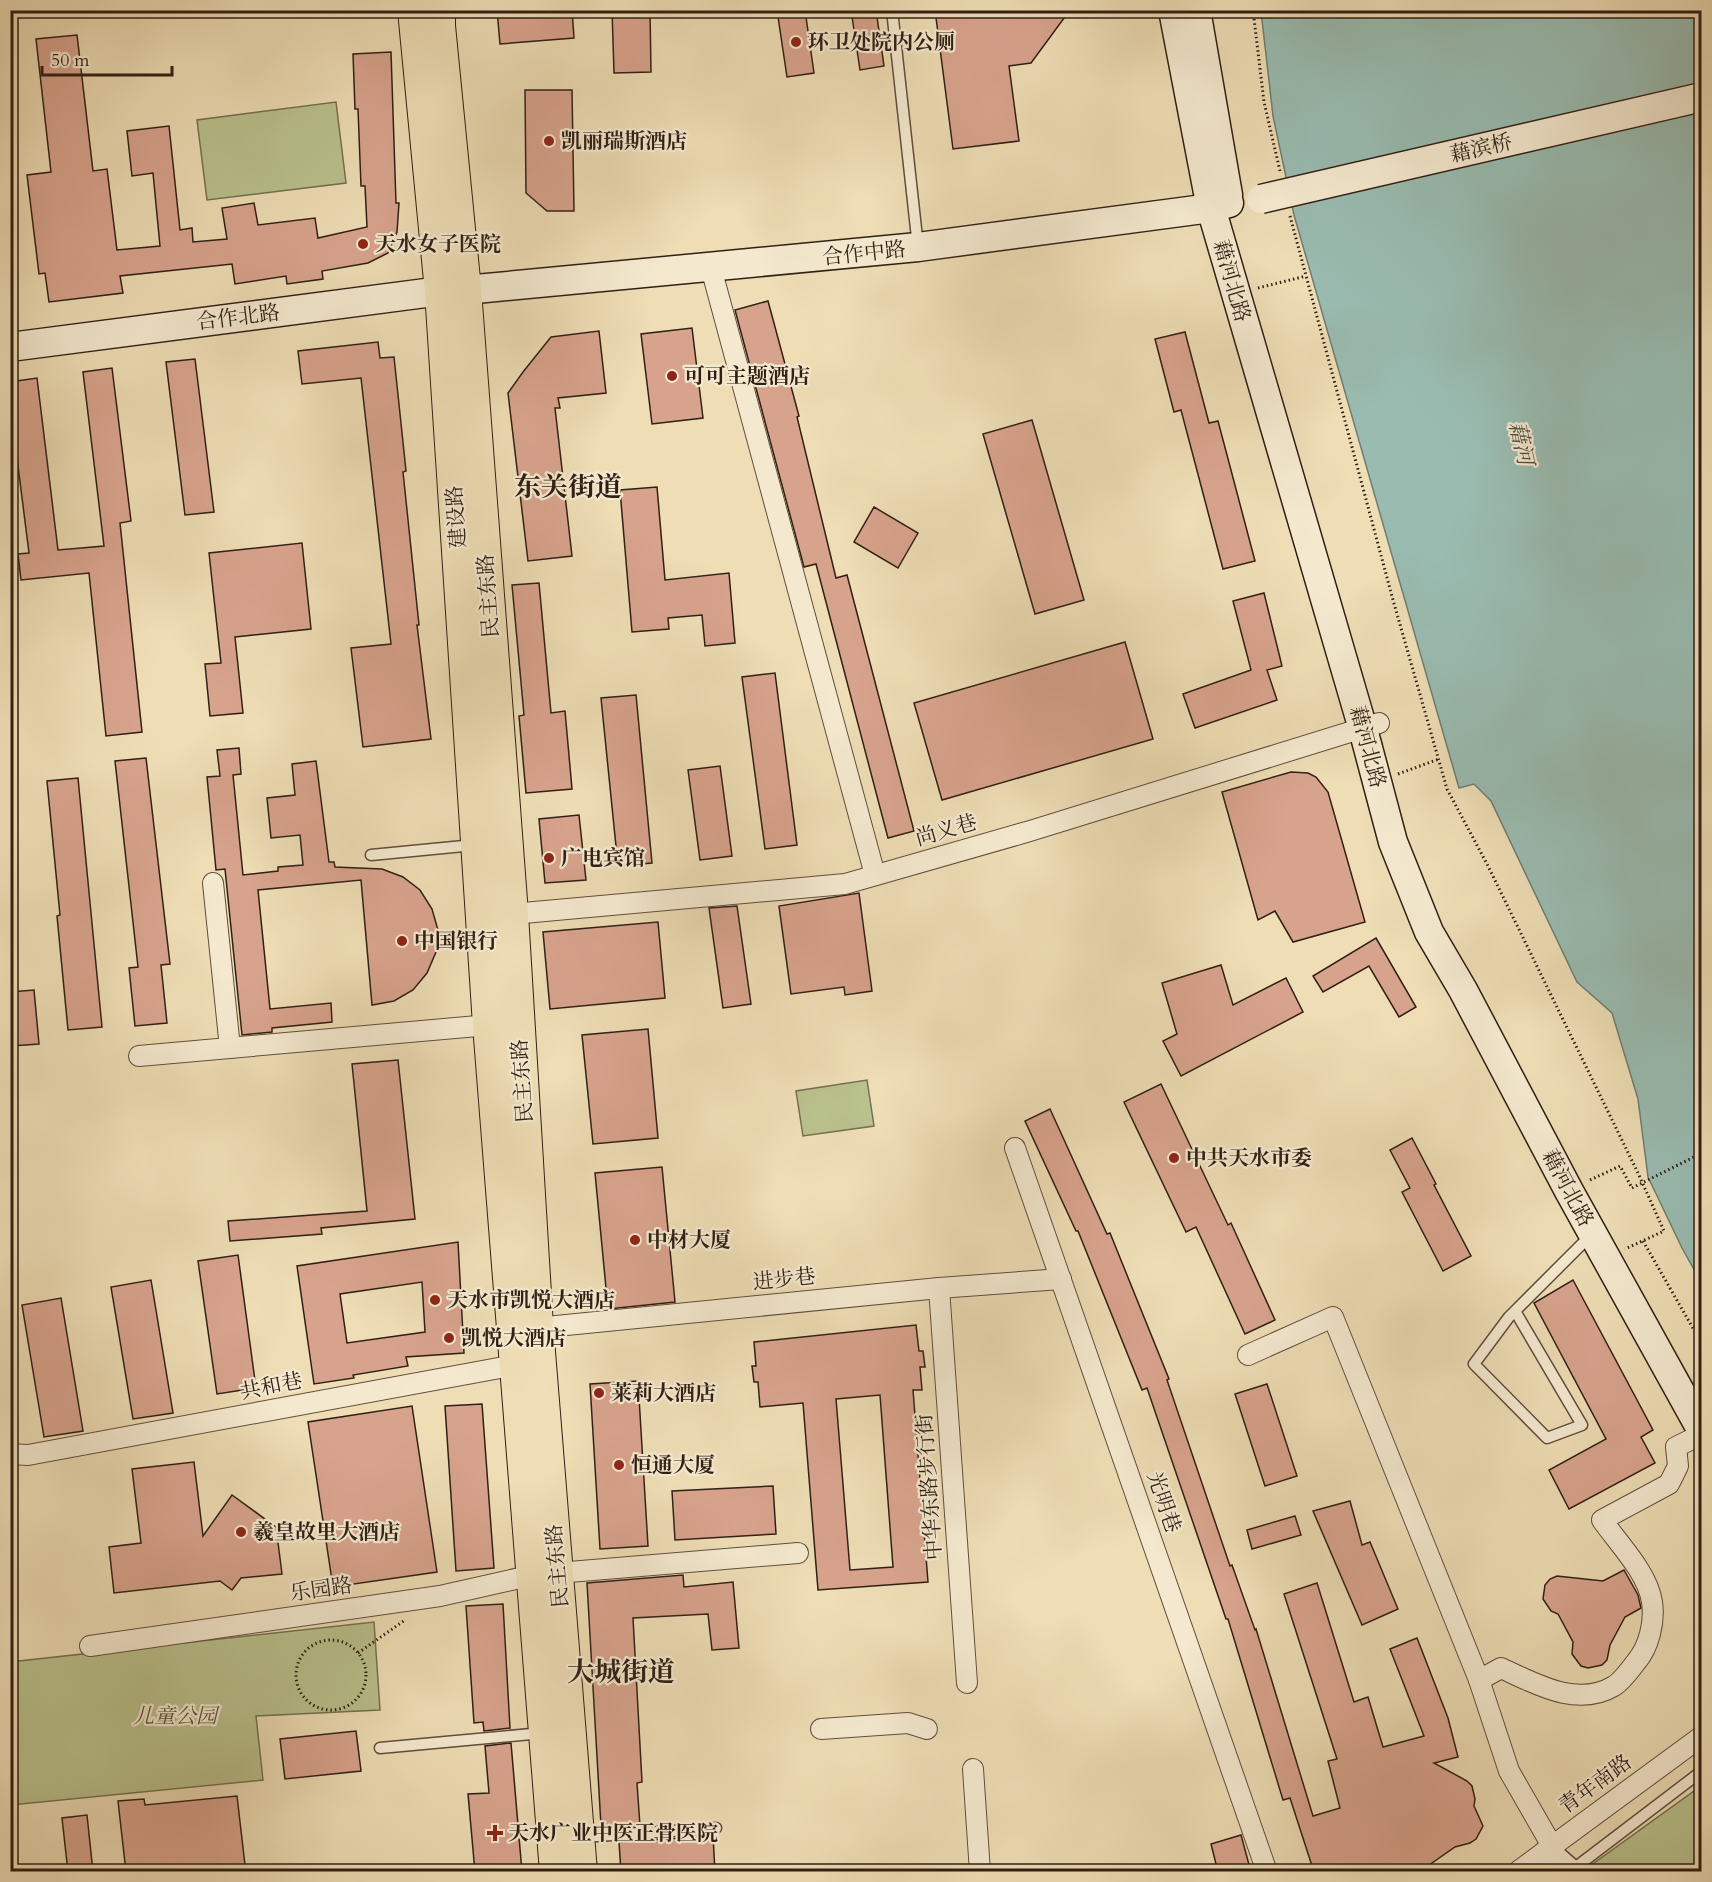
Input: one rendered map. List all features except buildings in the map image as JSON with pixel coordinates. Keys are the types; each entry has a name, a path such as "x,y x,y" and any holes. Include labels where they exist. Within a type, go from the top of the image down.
{"main road":[{"name":"建设路","path":"414,10 453,291"},
{"name":"建设路","path":"439,10 477,844 489,1025"},
{"name":"藉河北路","path":"1173,10 1220,205 1371,726 1394,775 1410,833 1441,914 1584,1183 1631,1246 1701,1396"},
{"name":"藉河北路","path":"1196,10 1220,205 1250,290 1371,726 1393,842 1429,932 1463,990 1592,1234 1701,1432"},
{"name":"藉滨桥","path":"1261,199 1701,97"},
{"name":"合作中路","path":"453,291 918,247 1261,199"},
{"name":"合作北路","path":"10,347 453,291"},
{"name":"民主东路","path":"453,291 512,914 525,1329"},
{"name":"民主东路","path":"489,1025 525,1329 545,1574 581,1872"},
{"name":"民主东路","path":"545,1574 545,1733 556,1872"}],"street":[{"path":"711,268 875,875"},
{"name":"尚义巷","path":"512,914 845,884 1371,726"},
{"path":"213,883 230,1048"},
{"path":"139,1056 489,1025"},
{"name":"光明巷","path":"1015,1149 1267,1872"},
{"name":"进步巷","path":"525,1329 939,1288 1061,1279"},
{"name":"中华东路步行街","path":"939,1288 967,1683"},
{"path":"1248,1355 1333,1317 1479,1680 1509,1771 1560,1872"},
{"name":"共和巷","path":"10,1454 28,1455 528,1363"},
{"path":"1479,1680 1501,1668 1554,1692 1587,1695 1616,1685 1645,1647 1649,1636 1652,1602 1644,1579 1602,1520 1669,1484 1678,1466 1676,1447 1701,1432"},
{"name":"乐园路","path":"90,1646 440,1596 545,1574 798,1552"},
{"path":"821,1730 909,1723 927,1729"},
{"name":"青年南路","path":"1517,1872 1701,1736"},
{"path":"973,1769 980,1872"}],"lane":[{"path":"892,10 918,247"},
{"path":"371,855 477,844"},
{"path":"1515,1311 1582,1425 1547,1438 1474,1364 1515,1311 1592,1234"},
{"path":"380,1748 545,1733"},
{"path":"1549,1848 1576,1867 1701,1771"},
{"path":"578,1837 716,1828"}],"path":[{"path":"1253,10 1264,102 1281,179"},
{"path":"1288,212 1393,600 1447,789 1487,864 1654,1206 1664,1231 1631,1246 1701,1344"},
{"path":"1250,290 1306,276"},
{"path":"1394,775 1439,759"},
{"path":"1584,1183 1620,1166 1632,1188 1701,1153"},
{"path":"357,1653 440,1596"},
{"path":"334,1640 347,1644 357,1653 364,1665 365,1679 361,1692 353,1702 341,1708 327,1710 314,1706 303,1697 297,1685 296,1671 300,1658 309,1648 320,1641 334,1640"}],"green space":[{"path":"336,102 346,183 207,200 197,120"},
{"path":"867,1080 874,1126 803,1136 796,1091"},
{"name":"儿童公园","path":"374,1622 380,1710 256,1716 263,1780 11,1805 10,1662"},
{"path":"1701,1786 1701,1871 1583,1871"}],"water":[{"name":"藉河","path":"1261,11 1701,11 1701,1282 1648,1177 1638,1099 1612,1013 1577,982 1491,801 1474,784 1459,788 1294,215 1273,116"}],"place":[{"name":"环卫处院内公厕","path":"796,42"},
{"name":"凯丽瑞斯酒店","path":"549,141"},
{"name":"天水女子医院","path":"363,244"},
{"name":"可可主题酒店","path":"672,376"},
{"name":"广电宾馆","path":"549,858"},
{"name":"中国银行","path":"402,941"},
{"name":"中共天水市委","path":"1174,1158"},
{"name":"中材大厦","path":"635,1240"},
{"name":"天水市凯悦大酒店","path":"435,1300"},
{"name":"凯悦大酒店","path":"449,1338"},
{"name":"莱莉大酒店","path":"599,1393"},
{"name":"恒通大厦","path":"619,1465"},
{"name":"羲皇故里大酒店","path":"241,1532"},
{"name":"天水广业中医正骨医院","path":"495,1833"}],"district":[{"name":"东关街道","path":"568,487"},
{"name":"大城街道","path":"621,1672"}]}
